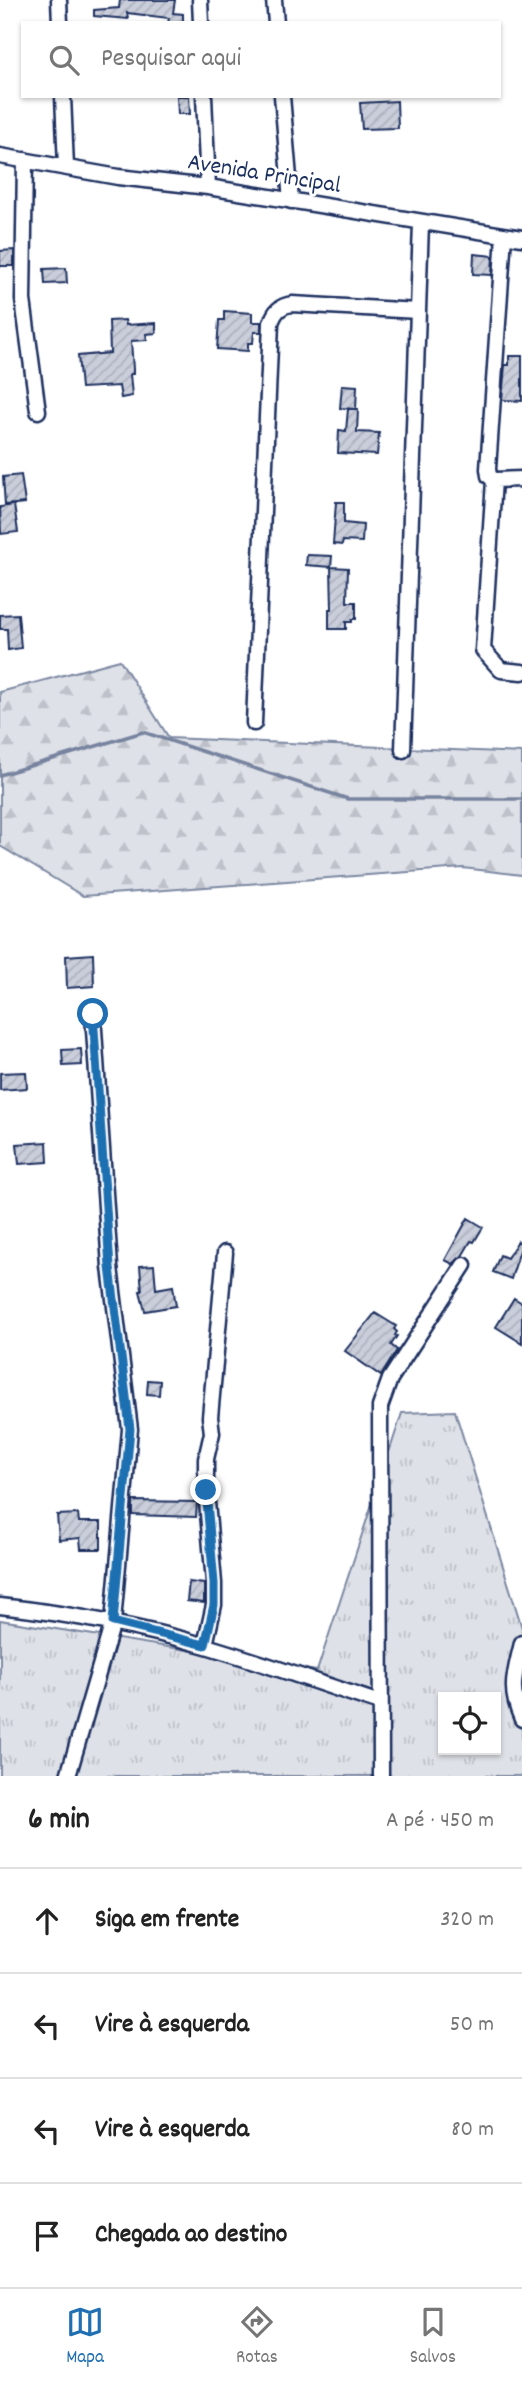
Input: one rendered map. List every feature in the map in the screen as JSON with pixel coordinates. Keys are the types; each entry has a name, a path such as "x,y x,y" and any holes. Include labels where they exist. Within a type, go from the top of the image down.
{"street":[{"path":"59,0 60,21"},
{"path":"200,0 201,21"},
{"path":"274,0 276,21"},
{"path":"63,98 66,167"},
{"path":"204,98 208,187"},
{"path":"282,98 291,201"},
{"name":"Avenida Principal","path":"0,156 118,177 208,187 522,237"},
{"path":"25,160 23,300 38,411"},
{"path":"403,750 421,223"},
{"path":"504,235 488,469 489,476 494,480 522,479"},
{"path":"254,723 270,337 274,313 282,306 292,303 418,311"},
{"path":"494,480 483,650 501,670 522,672"},
{"path":"68,1776 113,1622 130,1429 110,1267 93,1014"},
{"path":"205,1645 214,1605 206,1460 212,1433 210,1417 225,1253"},
{"path":"381,1776 380,1407 390,1379 464,1265"},
{"path":"0,1606 113,1622 205,1645 380,1703"},
{"path":"522,1643 513,1681 514,1700 522,1719"}],"green space":[{"path":"120,660 169,738 522,753 522,875 463,868 83,896 0,846 0,692"},
{"path":"455,1411 522,1628 522,1776 0,1776 0,1620 317,1671 402,1413"}],"building":[{"path":"120,0 175,0 173,13 183,14 183,21 127,13 128,19 94,16 94,10 119,8"},
{"path":"177,98 189,98 190,114 178,114"},
{"path":"397,101 398,128 362,129 360,103"},
{"path":"14,250 14,266 0,266 0,251"},
{"path":"474,254 493,256 492,275 473,274"},
{"path":"66,268 67,283 45,284 44,269"},
{"path":"224,311 252,313 252,322 261,322 261,332 254,332 253,343 248,343 248,351 217,349 219,320 224,320"},
{"path":"125,320 126,325 156,323 156,333 146,334 147,340 131,341 132,396 121,398 119,386 81,388 78,356 110,353 109,321"},
{"path":"509,356 522,356 522,401 502,400 505,365 509,365"},
{"path":"342,385 357,386 356,409 340,408"},
{"path":"348,409 358,409 357,432 379,433 377,455 338,453 339,430 346,431"},
{"path":"21,475 25,503 5,505 3,477"},
{"path":"336,502 344,502 344,523 363,525 362,542 343,541 342,545 333,544"},
{"path":"14,505 18,532 1,534 0,507"},
{"path":"307,555 332,556 331,567 306,565"},
{"path":"331,567 348,568 347,602 356,602 356,619 346,622 346,629 329,629 329,609 332,609"},
{"path":"18,614 21,648 8,650 7,629 0,629 0,615"},
{"path":"93,954 94,986 67,988 66,956"},
{"path":"81,1049 82,1065 63,1066 62,1050"},
{"path":"26,1072 27,1088 0,1090 0,1073"},
{"path":"47,1142 48,1162 19,1164 17,1144"},
{"path":"468,1218 483,1227 474,1242 471,1241 462,1256 453,1264 445,1260"},
{"path":"518,1241 522,1244 511,1279 493,1272 500,1255 507,1258"},
{"path":"154,1265 156,1289 173,1286 176,1306 145,1311 140,1291 140,1266"},
{"path":"514,1298 522,1303 522,1343 496,1327"},
{"path":"375,1313 396,1326 394,1329 397,1332 391,1345 397,1350 381,1376 345,1351"},
{"path":"148,1380 160,1381 159,1395 147,1394"},
{"path":"133,1501 197,1502 196,1517 133,1515"},
{"path":"78,1514 79,1522 101,1522 101,1549 81,1549 80,1538 59,1540 57,1515"},
{"path":"189,1582 204,1584 204,1603 187,1601"}],"waterway":[{"path":"0,775 143,732 348,799 522,799"}],"route":[{"path":"93,1014 110,1267 130,1429 113,1622 205,1645 214,1605 206,1490"}]}
